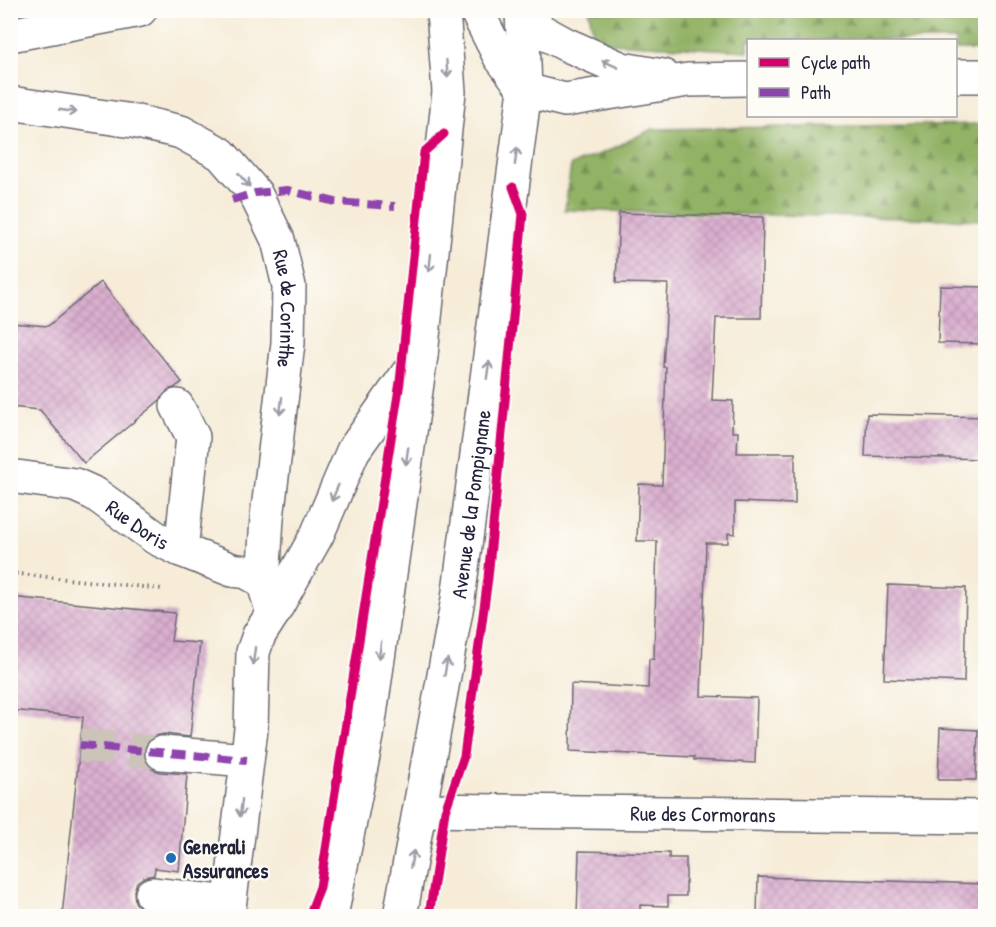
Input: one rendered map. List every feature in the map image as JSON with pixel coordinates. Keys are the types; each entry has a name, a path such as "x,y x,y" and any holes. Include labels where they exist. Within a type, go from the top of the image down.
{"main road":[{"path":"10,34 140,10"},
{"path":"331,916 368,736 421,355 448,92 443,10"},
{"path":"476,10 500,57 525,90 565,100 688,80 747,79"},
{"path":"523,14 565,44 622,69 688,80"},
{"name":"Avenue de la Pompignane","path":"400,916 458,599 525,90 523,14"},
{"path":"957,76 986,76"},
{"name":"Rue de Corinthe","path":"10,103 133,121 181,132 221,154 255,193 278,240 289,286 288,343 267,518 263,581 273,613"},
{"path":"152,894 229,910 249,745 254,652 259,634 317,535 353,451 421,355"},
{"path":"177,406 193,437 181,550"},
{"name":"Rue Doris","path":"10,476 75,485 95,494 156,538 232,570 247,572 263,581"},
{"path":"162,753 249,745"},
{"name":"Rue des Cormorans","path":"421,810 986,817"}],"path":[{"path":"10,573 165,589"}],"green space":[{"path":"589,11 985,11 985,50 957,50 957,39 747,39 747,51 595,42"},
{"path":"985,124 985,220 565,210 571,165 608,151 652,129"}],"building":[{"path":"619,213 763,217 761,318 716,318 712,400 733,401 732,432 738,432 737,453 795,453 795,504 735,502 735,534 728,533 728,543 706,543 701,696 757,698 755,763 694,760 694,757 570,751 571,684 648,688 649,659 654,659 657,541 637,541 639,484 662,485 666,367 663,367 668,284 616,283"},
{"path":"101,282 182,382 168,390 160,400 84,463 40,410 10,407 10,323 48,326"},
{"path":"940,286 986,287 986,344 938,343"},
{"path":"867,414 986,417 986,459 865,456"},
{"path":"888,585 966,588 964,682 884,679"},
{"path":"10,597 175,613 171,641 200,643 190,737 164,734 155,736 147,742 143,751 145,762 152,769 160,772 187,774 179,871 155,868 154,875 144,877 137,882 134,891 135,902 141,909 150,913 150,916 62,916 83,717 10,710"},
{"path":"940,728 978,730 976,780 938,780"},
{"path":"579,851 669,853 669,858 686,858 686,896 668,896 668,906 640,905 640,916 577,916"},
{"path":"758,877 986,884 986,916 757,916"}],"tunnel":[{"path":"80,745 162,753"}],"marked path":[{"path":"232,200 255,193 287,190 335,202 395,206"},
{"path":"80,745 247,760"}],"cycle path":[{"path":"309,916 320,887 400,382 424,152 444,134"},
{"path":"429,916 445,811 464,756 488,578 523,214 513,187"}],"place":[{"name":"Generali Assurances","path":"171,858"}]}
